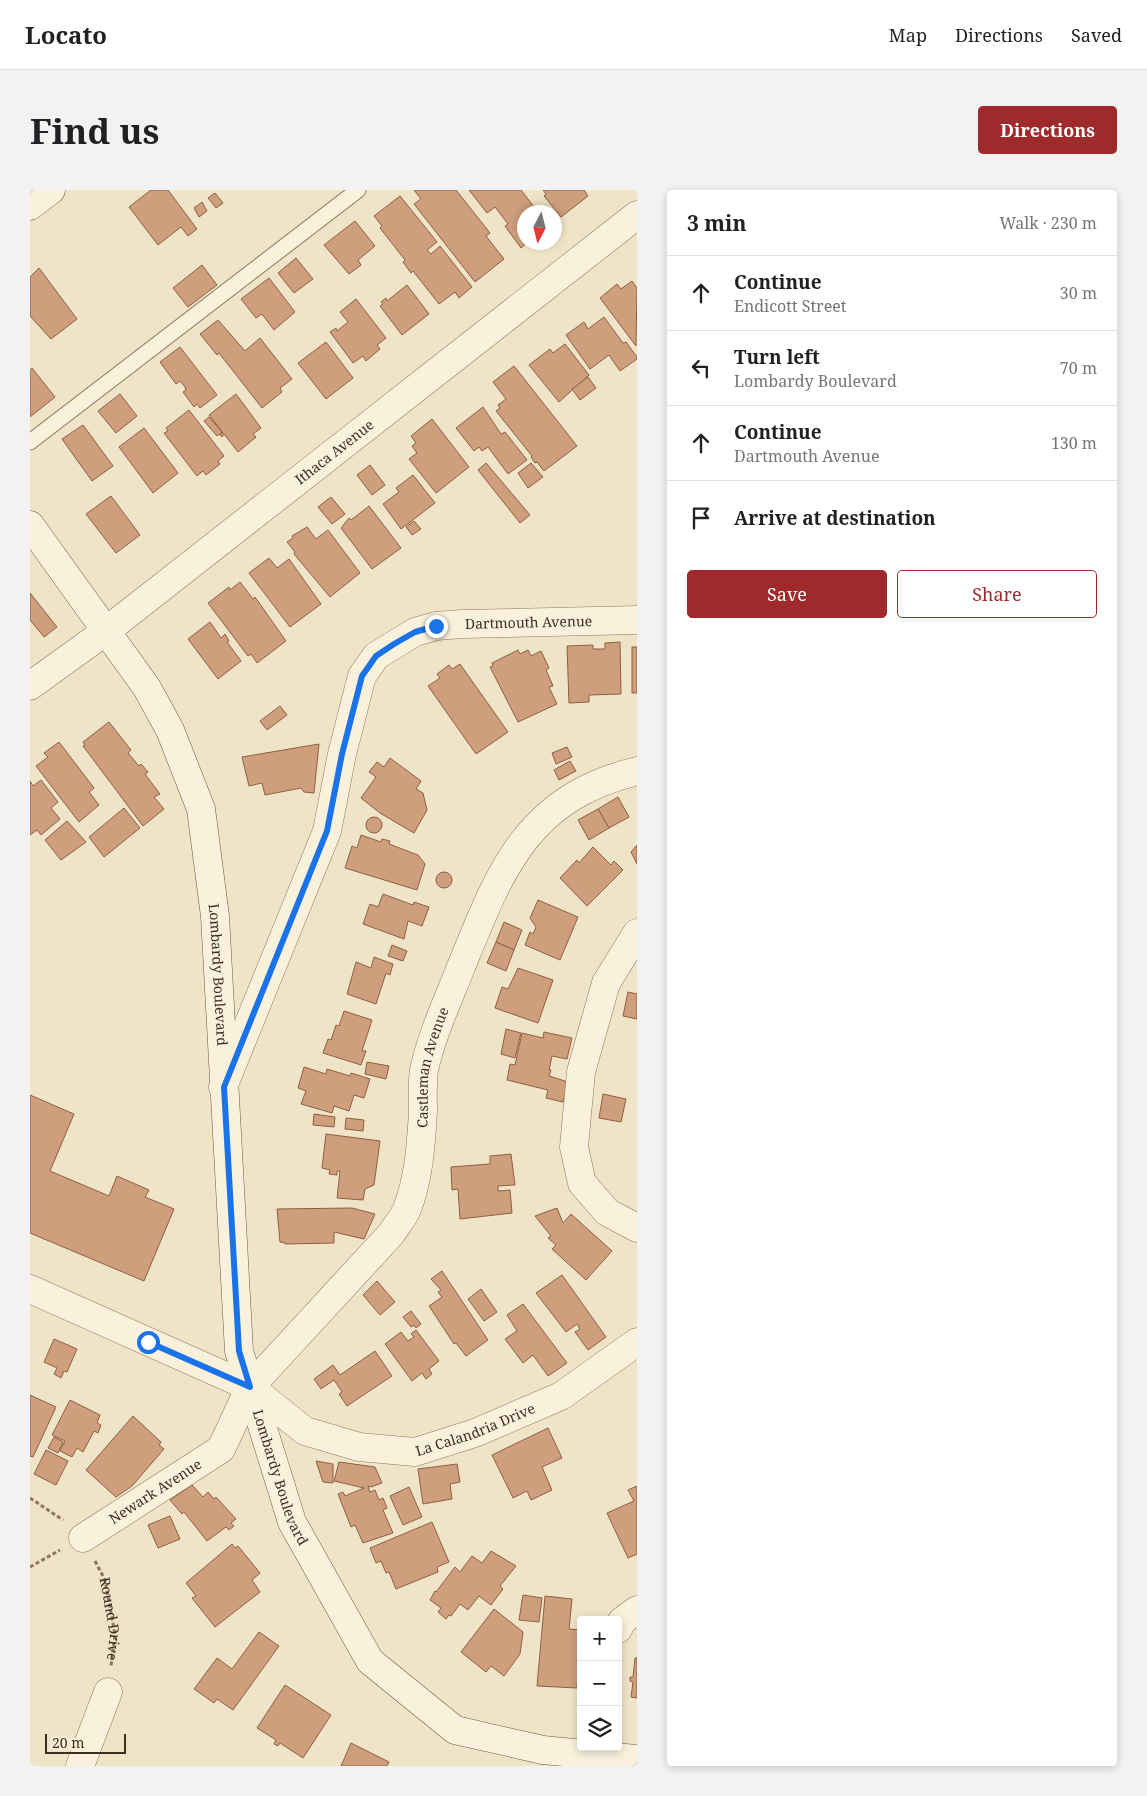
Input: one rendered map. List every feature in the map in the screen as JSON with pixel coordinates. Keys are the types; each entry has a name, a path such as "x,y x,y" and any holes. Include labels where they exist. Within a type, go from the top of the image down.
{"street":[{"path":"30,206 51,190"},
{"name":"Ithaca Avenue","path":"30,686 106,631 637,215"},
{"name":"Lombardy Boulevard","path":"30,525 147,688 170,730 201,809 215,916 239,1351 292,1522 370,1661 455,1730 543,1750 577,1750"},
{"name":"Dartmouth Avenue","path":"224,1087 327,831 342,754 362,676 376,656 415,632 436,626 637,620"},
{"name":"Castleman Avenue","path":"250,1387 391,1234 407,1210 415,1183 421,1148 424,1071 437,1027 491,891 511,858 531,830 555,808 587,789 637,771"},
{"path":"637,932 606,983 581,1072 574,1147 582,1183 607,1212 637,1228"},
{"name":"La Calandria Drive","path":"30,1289 250,1387 305,1431 359,1447 415,1452 475,1433 561,1396 637,1342"},
{"name":"Newark Avenue","path":"83,1538 221,1449 250,1387"},
{"path":"622,1621 637,1610"},
{"path":"80,1766 108,1692"},
{"name":"Lombardy Boulevard","path":"599,1751 637,1758"}],"lane":[{"path":"30,442 358,190"}],"path":[{"name":"Round Drive","path":"30,1498 65,1521 83,1538 105,1580 115,1636 108,1692"},
{"path":"30,1567 83,1538"}],"building":[{"path":"151,190 168,190 197,229 188,236 181,227 158,245 129,207"},
{"path":"414,190 456,190 490,233 486,236 504,259 475,282 414,204 421,199"},
{"path":"469,190 521,190 533,205 517,205 517,242 505,226 508,224 495,207 487,213"},
{"path":"543,190 584,190 588,196 562,216 562,205 551,205 544,196 546,194"},
{"path":"215,193 223,203 216,208 208,198"},
{"path":"400,196 437,242 427,250 431,254 440,246 472,287 459,298 455,292 439,304 413,271 411,273 403,262 405,260 380,228 382,226 374,216"},
{"path":"202,202 207,211 199,217 194,208"},
{"path":"355,221 375,246 358,260 361,265 349,274 324,245"},
{"path":"296,258 313,279 294,293 278,273"},
{"path":"202,265 217,285 188,307 173,288"},
{"path":"39,268 77,319 51,339 30,316 30,277"},
{"path":"269,278 295,312 274,330 262,314 256,318 241,299"},
{"path":"632,281 637,288 636,346 600,298 617,284 621,289"},
{"path":"407,285 429,314 402,335 380,306 383,304 381,302 386,298 387,301"},
{"path":"356,299 386,338 377,345 380,349 366,361 363,356 353,363 330,332 336,328 337,331 348,322 340,312"},
{"path":"604,317 623,343 626,342 637,357 637,359 620,371 609,355 590,369 566,335 584,322 588,329"},
{"path":"218,320 245,351 260,338 292,379 280,388 282,392 262,408 219,353 217,355 200,334"},
{"path":"326,342 353,378 326,399 298,363"},
{"path":"565,344 589,375 559,402 529,365 550,349 553,353"},
{"path":"180,347 217,395 200,408 197,404 194,407 183,392 186,390 185,387 180,381 176,384 160,362"},
{"path":"514,366 577,446 544,471 537,462 535,463 532,456 496,411 500,408 498,405 506,399 493,382"},
{"path":"32,368 55,397 30,417 30,370"},
{"path":"588,377 596,388 580,400 572,389"},
{"path":"120,394 137,416 116,433 98,411"},
{"path":"236,394 261,428 253,434 256,437 238,452 224,434 222,437 220,435 223,433 209,415"},
{"path":"483,407 501,434 505,432 527,460 508,474 488,447 482,451 479,447 474,451 456,428"},
{"path":"189,410 224,456 218,461 220,464 206,475 203,471 197,476 164,433 168,431 166,428"},
{"path":"209,417 222,432 217,436 204,421"},
{"path":"432,419 469,467 436,493 409,459 417,453 412,446 416,443 411,436"},
{"path":"83,425 113,466 92,481 62,439"},
{"path":"144,428 178,473 153,493 119,447"},
{"path":"486,463 530,515 520,523 478,470"},
{"path":"531,463 543,477 528,488 518,473"},
{"path":"370,465 385,485 372,495 357,475"},
{"path":"413,475 435,503 401,529 383,504 399,492 396,488"},
{"path":"111,496 140,535 116,553 86,514"},
{"path":"331,497 345,514 332,524 318,507"},
{"path":"369,506 401,548 372,569 341,528 349,518 351,520"},
{"path":"414,521 421,529 412,535 406,527"},
{"path":"307,527 316,539 328,530 360,573 330,597 294,554 295,552 287,542 293,538 292,536"},
{"path":"269,558 277,568 289,559 321,604 290,627 249,573"},
{"path":"240,582 253,599 255,597 286,641 257,663 251,654 248,656 208,603 229,587 230,590"},
{"path":"30,593 57,627 44,637 30,620"},
{"path":"210,622 221,638 225,634 229,641 227,642 241,661 218,679 188,639"},
{"path":"620,642 621,694 589,695 589,702 569,703 567,646 593,645 593,649 605,649 605,643"},
{"path":"632,647 637,647 637,693 632,693"},
{"path":"518,650 520,654 528,650 531,656 541,651 549,668 546,670 553,686 549,687 557,704 518,722 490,667 493,666 492,663"},
{"path":"460,664 508,732 476,754 428,686 440,678 437,674 449,665 452,669"},
{"path":"280,706 287,715 267,730 260,721"},
{"path":"109,722 131,750 128,753 139,766 141,764 148,772 145,774 160,794 154,797 164,809 143,826 83,746 85,745 83,742"},
{"path":"59,742 94,788 89,792 99,805 79,822 36,766 48,757 44,753"},
{"path":"319,744 314,793 304,792 301,788 265,795 262,783 249,786 242,757"},
{"path":"567,747 572,757 556,764 552,753"},
{"path":"390,758 421,781 416,789 423,793 427,810 414,833 380,813 361,798 376,777 369,772 377,762 384,767"},
{"path":"570,761 576,771 559,780 554,770"},
{"path":"41,780 58,802 51,808 60,819 41,835 37,830 30,835 30,781 33,786"},
{"path":"618,797 629,817 609,828 598,809"},
{"path":"124,808 140,828 104,857 89,837"},
{"path":"598,809 609,828 589,840 578,820"},
{"path":"374,817 382,825 374,833 366,825"},
{"path":"67,821 86,842 61,860 45,840"},
{"path":"361,835 381,842 382,839 390,841 389,844 418,855 425,864 417,890 345,868 352,846 357,848"},
{"path":"637,845 637,864 631,852"},
{"path":"593,847 611,865 614,861 623,870 587,906 560,878 577,860 579,863"},
{"path":"441,872 447,872 452,877 450,886 441,888 436,883 436,877"},
{"path":"383,894 413,905 414,902 429,907 422,926 408,921 404,939 363,924 370,904 378,907"},
{"path":"538,900 578,917 560,960 525,945 530,932 533,934 536,927 530,918"},
{"path":"504,922 522,930 514,950 496,942"},
{"path":"496,942 514,950 506,971 487,963"},
{"path":"392,945 407,951 403,961 388,956"},
{"path":"374,957 393,964 390,975 386,973 376,1004 347,994 356,962 371,968"},
{"path":"518,968 553,980 538,1023 495,1008 502,987 508,989"},
{"path":"628,992 637,994 637,1019 623,1016"},
{"path":"344,1011 372,1020 362,1051 366,1051 361,1065 323,1053 328,1039 331,1040 336,1025 339,1026"},
{"path":"506,1029 521,1033 515,1058 501,1054"},
{"path":"544,1032 572,1038 567,1059 552,1056 549,1070 551,1070 549,1076 568,1082 563,1102 546,1098 548,1090 507,1080 510,1064 515,1065 522,1033 543,1038"},
{"path":"367,1062 389,1066 386,1079 365,1074"},
{"path":"304,1067 326,1074 327,1069 350,1076 351,1073 370,1079 364,1098 354,1095 349,1111 334,1106 332,1113 301,1104 306,1091 298,1088"},
{"path":"603,1094 626,1099 621,1122 599,1118"},
{"path":"30,1095 74,1114 50,1171 109,1196 117,1176 149,1190 145,1197 174,1209 144,1281 30,1233"},
{"path":"314,1114 335,1117 334,1127 313,1125"},
{"path":"346,1118 364,1120 363,1131 345,1129"},
{"path":"326,1134 380,1141 374,1185 365,1189 363,1200 337,1198 340,1171 337,1171 337,1175 329,1174 330,1170 322,1168"},
{"path":"511,1154 515,1185 498,1186 498,1191 510,1190 512,1213 460,1219 458,1189 452,1190 451,1167 490,1164 490,1156"},
{"path":"352,1208 375,1214 364,1239 334,1232 334,1243 285,1244 280,1242 277,1209"},
{"path":"557,1208 563,1223 571,1214 612,1251 586,1280 552,1249 556,1245 548,1238 551,1236 535,1216"},
{"path":"442,1271 488,1340 466,1356 456,1343 454,1344 429,1306 442,1297 438,1292 441,1290 431,1279"},
{"path":"562,1275 606,1337 588,1350 575,1332 580,1329 577,1324 566,1332 536,1293"},
{"path":"377,1281 395,1302 380,1315 363,1295"},
{"path":"481,1289 497,1312 484,1321 468,1299"},
{"path":"523,1304 567,1363 548,1376 533,1355 523,1363 505,1339 517,1331 507,1315"},
{"path":"411,1311 421,1324 416,1328 414,1325 411,1327 403,1317"},
{"path":"416,1330 439,1361 429,1369 432,1374 426,1379 422,1373 412,1381 385,1344 401,1332 408,1341 414,1337 411,1334"},
{"path":"54,1339 77,1349 67,1372 64,1371 61,1378 54,1374 57,1368 44,1362"},
{"path":"375,1351 392,1376 347,1406 339,1394 342,1392 334,1380 321,1389 314,1379 333,1365 340,1375"},
{"path":"30,1395 56,1407 33,1457 30,1456"},
{"path":"70,1400 100,1415 97,1423 101,1425 98,1433 94,1431 83,1452 77,1448 72,1457 60,1451 65,1441 52,1435"},
{"path":"133,1416 161,1442 159,1445 164,1449 132,1486 116,1497 86,1470"},
{"path":"548,1428 562,1458 542,1467 552,1490 531,1500 527,1491 513,1498 492,1455"},
{"path":"54,1437 63,1442 58,1453 48,1448"},
{"path":"46,1450 68,1461 56,1485 34,1474"},
{"path":"316,1461 333,1464 333,1483 323,1482"},
{"path":"339,1462 375,1467 382,1483 371,1487 368,1486 370,1492 375,1490 379,1500 383,1498 387,1508 383,1510 393,1533 363,1543 355,1525 351,1527 338,1494 343,1492 345,1496 364,1488 334,1481"},
{"path":"457,1464 460,1482 450,1484 452,1499 423,1504 418,1469"},
{"path":"192,1485 203,1497 208,1492 214,1499 216,1497 236,1519 231,1523 234,1526 229,1530 226,1527 207,1541 184,1512 182,1514 170,1500"},
{"path":"637,1486 637,1554 628,1558 607,1513 634,1501 628,1490"},
{"path":"409,1487 422,1517 403,1525 390,1496"},
{"path":"170,1516 180,1539 158,1548 148,1525"},
{"path":"432,1522 449,1562 437,1567 438,1572 396,1589 389,1572 386,1573 381,1561 376,1563 370,1548"},
{"path":"232,1544 235,1548 238,1546 260,1573 252,1580 260,1592 215,1627 192,1598 196,1596 186,1583"},
{"path":"491,1551 516,1566 500,1586 503,1589 491,1605 479,1596 468,1610 460,1604 451,1616 449,1615 446,1619 438,1612 441,1608 430,1600 435,1591 455,1567 460,1572 472,1556 482,1563"},
{"path":"523,1595 542,1598 539,1622 519,1620"},
{"path":"545,1596 572,1599 569,1629 577,1630 577,1688 537,1686"},
{"path":"494,1609 523,1632 520,1654 504,1676 491,1666 486,1672 461,1652"},
{"path":"259,1632 279,1646 233,1710 217,1699 214,1703 194,1689 217,1658 232,1669"},
{"path":"635,1658 637,1658 637,1698 631,1697 633,1682 630,1681 630,1677 633,1677"},
{"path":"285,1685 331,1715 303,1758 280,1743 278,1746 274,1744 276,1740 257,1728"},
{"path":"351,1743 389,1762 387,1766 341,1766"}],"route":[{"path":"148,1342 250,1387 239,1351 224,1087 327,831 342,754 362,676 376,656 415,632 436,626"}]}
